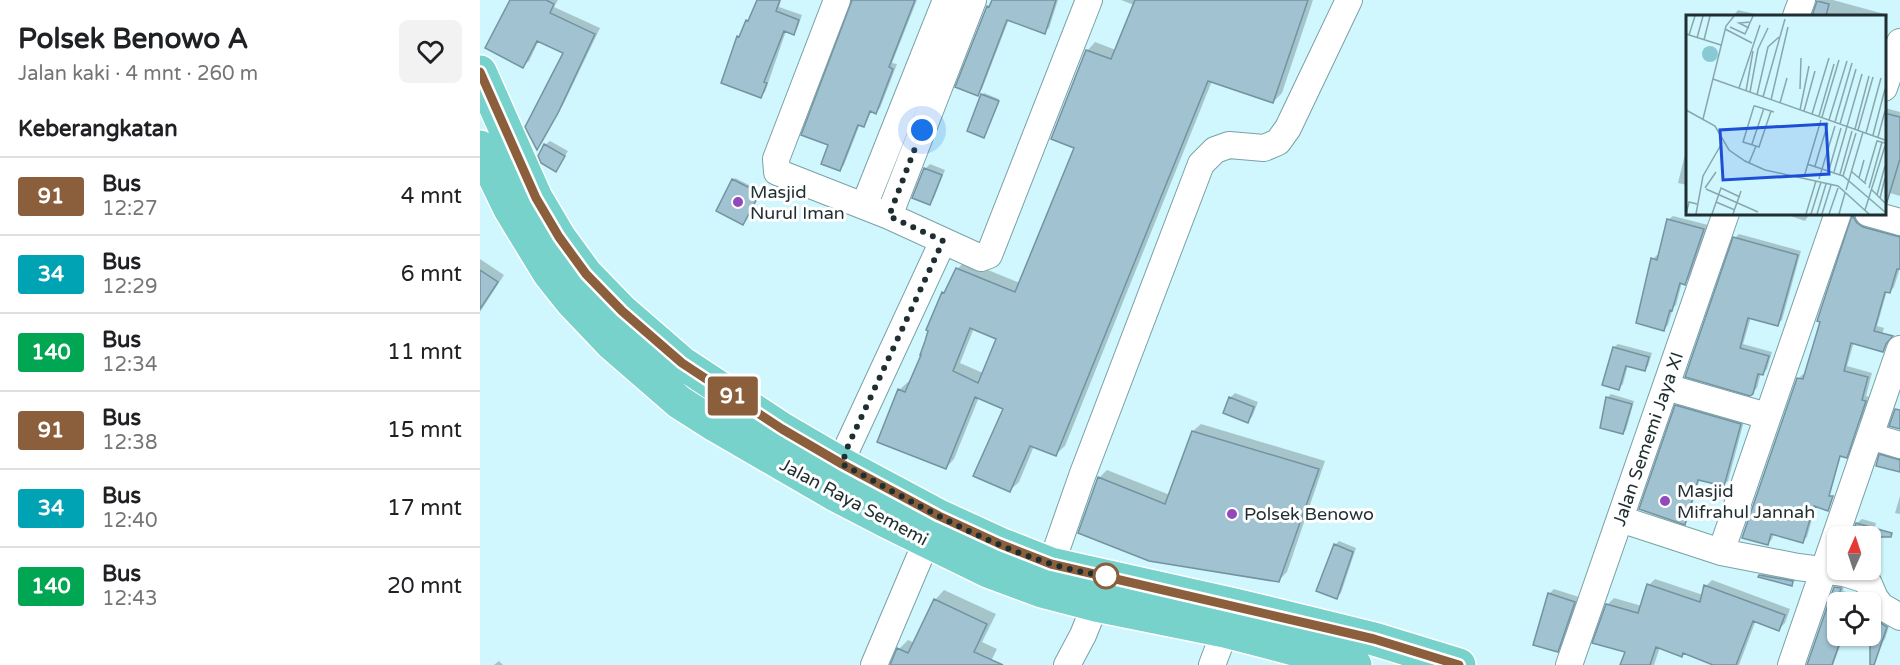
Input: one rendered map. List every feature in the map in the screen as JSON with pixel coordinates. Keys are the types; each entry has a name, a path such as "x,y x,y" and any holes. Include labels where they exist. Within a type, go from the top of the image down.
{"main road":[{"name":"Jalan Raya Sememi","path":"480,72 536,198 559,237 586,274 622,311 682,363 782,429 842,464 933,528 988,571 1046,577 1101,591 1225,631 1355,665"},
{"name":"Jalan Raya Sememi","path":"480,147 488,184 510,209 549,273 572,302 611,342 679,402 834,494 933,528"},
{"name":"Jalan Raya Sememi","path":"1101,591 1235,605 1374,639 1459,665"}],"street":[{"path":"837,0 776,159 777,172 889,216 981,258 989,255 1089,0"},
{"path":"864,206 946,0"},
{"path":"889,216 973,0"},
{"path":"1046,577 1201,164 1215,150 1229,145 1264,148 1278,142 1288,128 1349,0"},
{"path":"1796,15 1802,0"},
{"path":"1885,85 1900,42"},
{"name":"Jalan Sememi Jaya XI","path":"1569,665 1726,214"},
{"path":"1721,552 1838,214"},
{"path":"1872,214 1900,222"},
{"path":"842,464 848,446 943,241"},
{"path":"1791,665 1900,349"},
{"path":"1666,387 1767,416"},
{"path":"1870,436 1900,445"},
{"path":"1620,519 1721,552 1844,573 1863,579 1869,584 1881,606 1900,617"},
{"path":"874,665 933,528"},
{"path":"1067,665 1101,591"},
{"path":"1212,665 1225,631"}],"building":[{"path":"510,0 546,0 554,4 550,13 595,34 558,113 537,150 525,127 563,53 537,41 523,68 485,48"},
{"path":"757,0 780,0 776,11 799,20 794,35 784,31 764,82 767,83 761,98 721,83 737,36 739,37 746,20 748,21"},
{"path":"852,0 915,0 889,67 893,69 876,114 870,111 864,127 858,125 840,171 821,164 828,145 801,135"},
{"path":"992,0 1056,0 1045,34 1007,20 978,96 955,87 987,6 989,7"},
{"path":"1135,0 1308,0 1273,103 1208,81 1056,456 1030,446 1010,492 973,476 1003,409 975,397 946,469 877,442 898,389 905,392 921,355 928,331 926,330 942,292 944,293 956,268 1015,292 1074,148 1051,139 1086,50 1111,59","holes":["970,328 996,339 978,383 953,371"]},
{"path":"1817,1 1829,4 1826,15 1812,15"},
{"path":"981,94 999,101 984,138 967,131"},
{"path":"1885,113 1900,117 1900,159 1887,202 1885,201"},
{"path":"544,144 565,156 556,172 541,163 538,156"},
{"path":"924,168 942,175 930,205 912,198"},
{"name":"Masjid Nurul Iman","path":"732,179 760,193 743,225 716,211"},
{"path":"1852,215 1863,227 1900,237 1900,269 1897,269 1890,293 1885,292 1874,331 1893,336 1883,352 1851,343 1844,371 1868,377 1862,400 1866,401 1847,458 1840,456 1829,496 1833,496 1828,511 1814,506 1803,543 1771,534 1768,545 1742,538 1797,378 1803,379 1820,322 1817,321"},
{"path":"1667,219 1704,229 1685,285 1680,283 1664,331 1636,323 1651,258 1657,260"},
{"path":"1733,237 1798,255 1778,326 1748,318 1740,348 1769,356 1763,375 1758,374 1753,394 1750,396 1685,377"},
{"path":"480,270 498,282 480,309"},
{"path":"1613,347 1649,357 1645,371 1626,366 1619,390 1602,385"},
{"path":"1229,397 1254,407 1248,423 1223,413"},
{"path":"1606,397 1632,404 1623,434 1600,428"},
{"path":"1675,405 1741,424 1724,486 1698,480 1685,525 1639,509"},
{"path":"1895,409 1900,410 1900,429 1889,426"},
{"name":"Polsek Benowo","path":"1192,431 1319,469 1279,582 1149,561 1078,533 1098,477 1165,504"},
{"path":"1879,454 1900,460 1900,472 1876,466"},
{"path":"1881,530 1892,533 1891,537 1881,537"},
{"path":"1334,544 1353,552 1337,599 1316,591"},
{"path":"1759,575 1793,581 1792,586 1758,577"},
{"path":"1647,584 1700,602 1704,585 1785,615 1779,631 1753,621 1736,665 1713,665 1683,653 1682,657 1656,647 1650,665 1620,665 1625,652 1592,643 1606,604 1638,613"},
{"path":"1834,587 1841,588 1840,592 1832,592"},
{"path":"1548,593 1575,602 1558,652 1533,645"},
{"path":"934,599 987,624 974,652 1003,665 890,665 897,648 908,653"},
{"path":"1827,607 1827,646 1839,646 1832,665 1807,665"},
{"path":"1881,623 1887,627 1881,645"},
{"path":"1870,646 1880,646 1874,665 1870,665"}],"bus line":[{"name":"91","path":"480,72 536,198 559,237 586,274 622,311 682,363 782,429 939,516 1051,564 1374,639 1459,665"}],"place":[{"name":"Masjid Nurul Iman","path":"738,202"},
{"name":"Masjid Mifrahul Jannah","path":"1665,501"},
{"name":"Polsek Benowo","path":"1232,514"}],"route":[{"path":"922,130 889,216 943,241 848,446 842,464 939,516 1000,544 1051,564 1106,576"}]}
